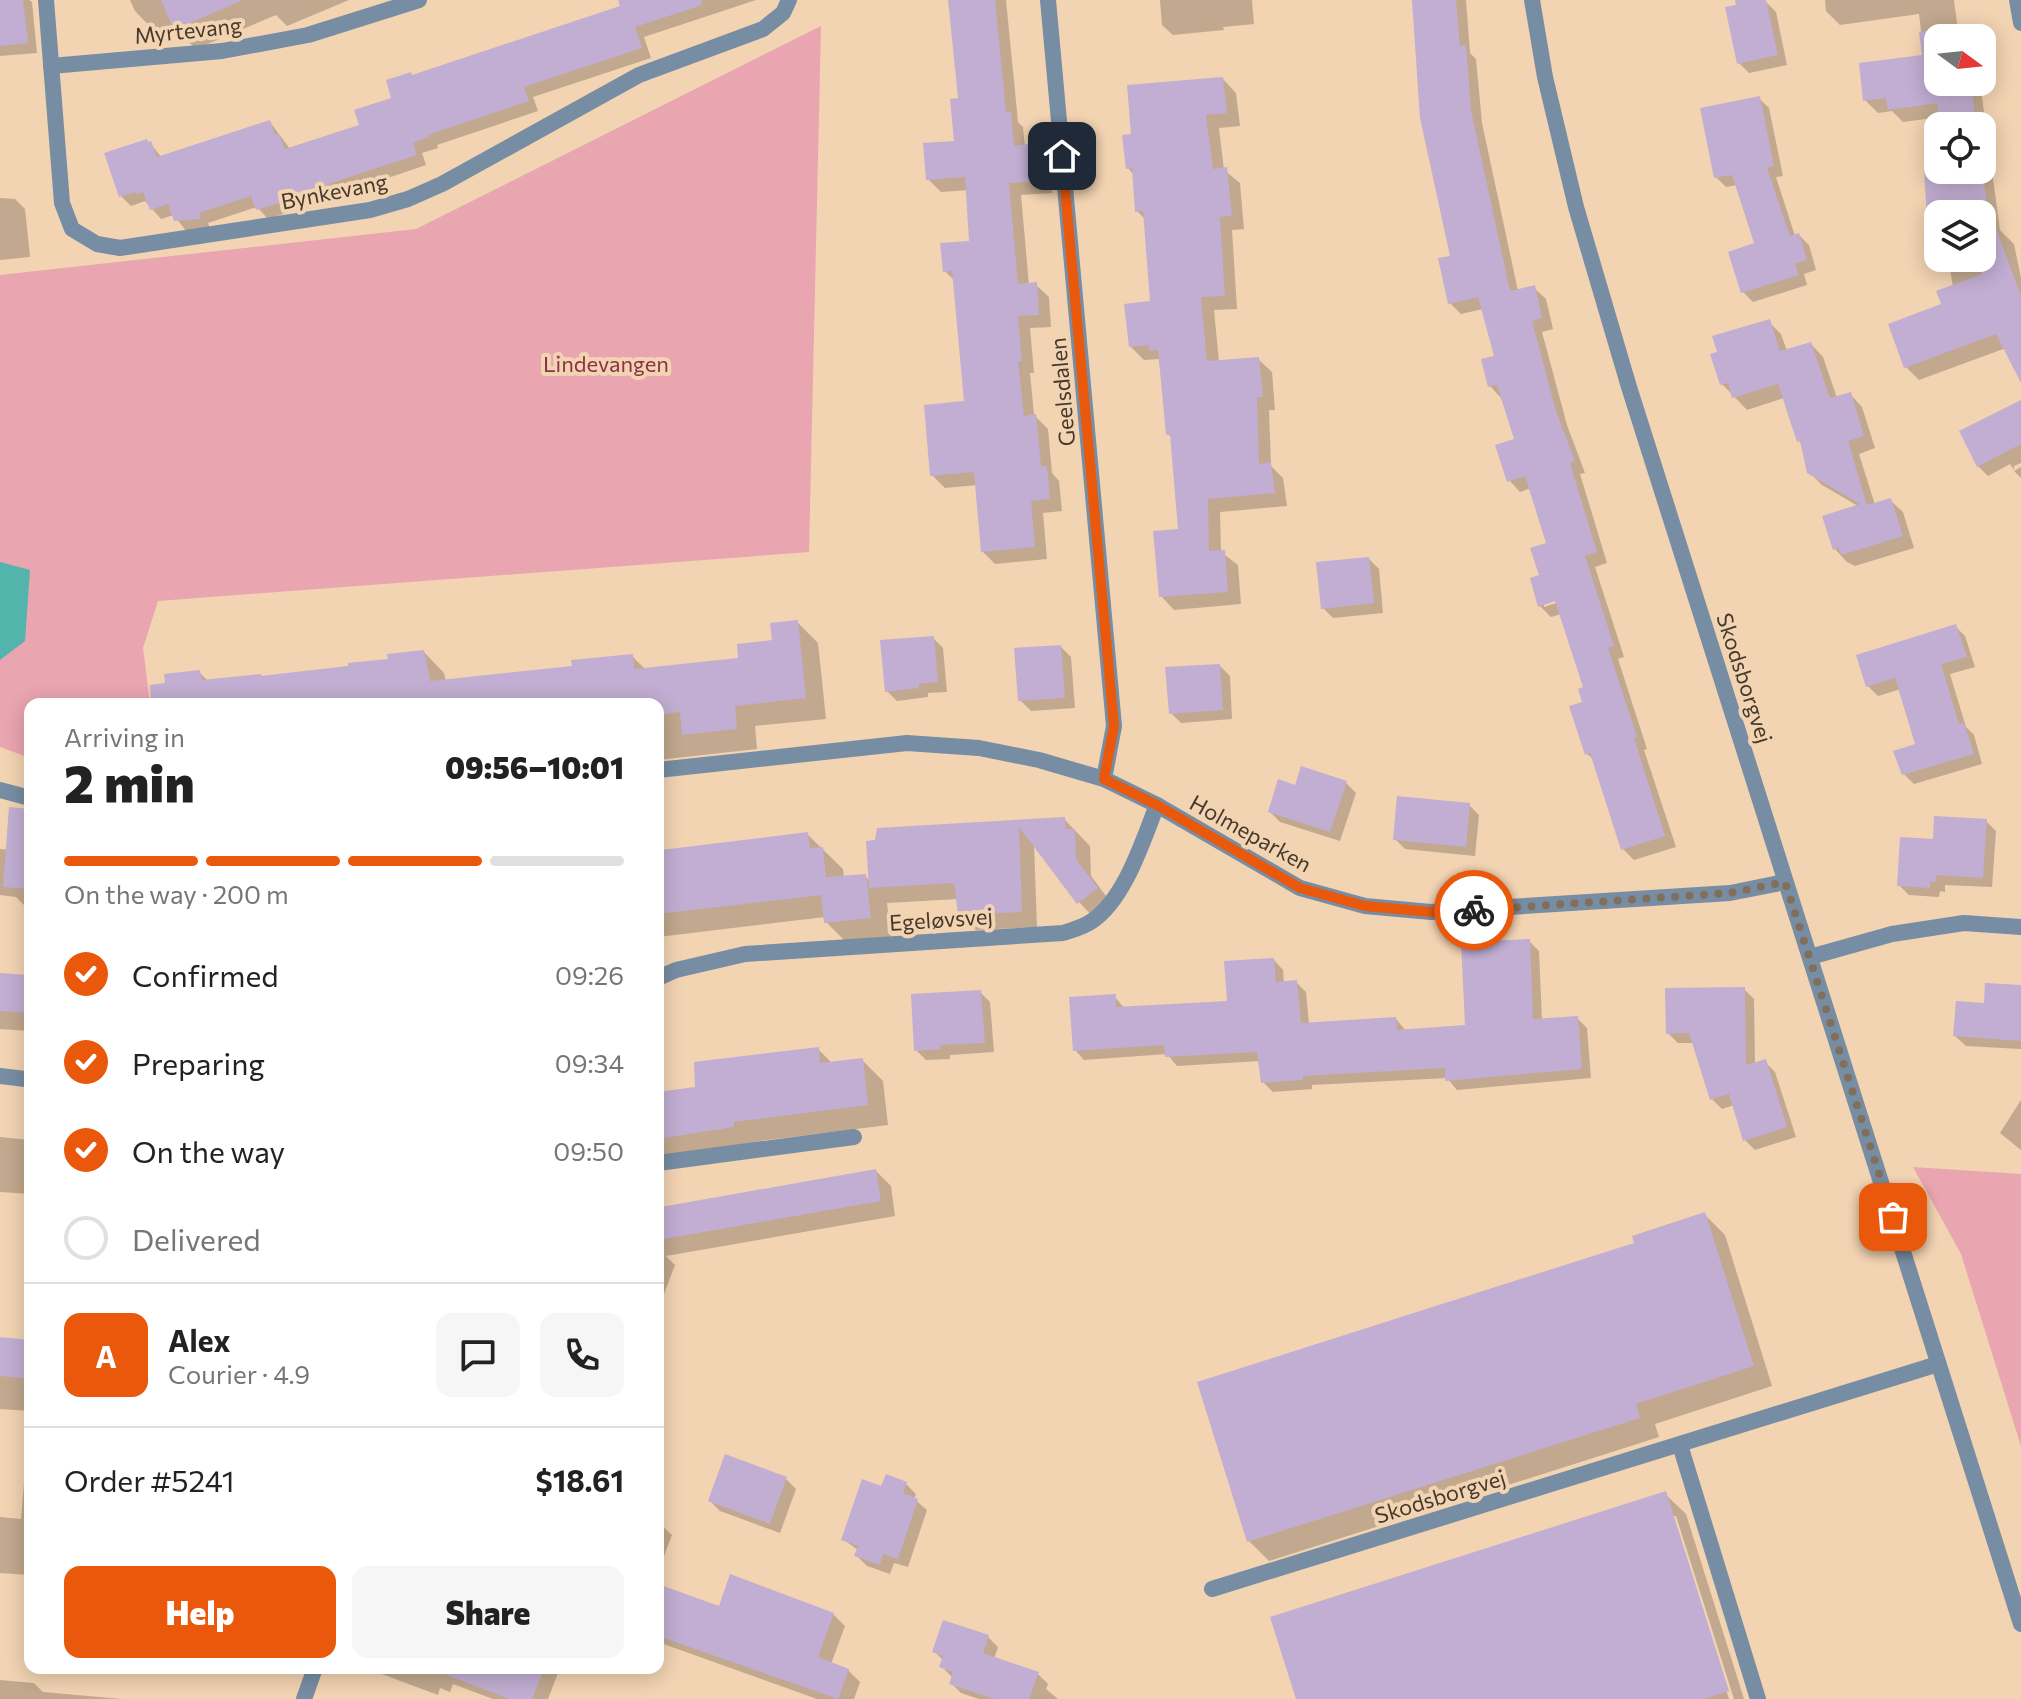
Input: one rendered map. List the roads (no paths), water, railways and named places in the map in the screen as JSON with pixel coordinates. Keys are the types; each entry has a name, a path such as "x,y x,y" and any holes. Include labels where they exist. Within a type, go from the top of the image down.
{"street":[{"name":"Bynkevang","path":"46,0 62,203 72,229 97,244 120,248 370,210 408,199 442,184 639,75 763,29 783,13 789,0"},
{"name":"Myrtevang","path":"51,66 222,51 308,35 419,0"},
{"name":"Geelsdalen","path":"1048,0 1114,726 1104,779"},
{"name":"Skodsborgvej","path":"1532,0 1545,77 1576,207 1629,387 2021,1624"},
{"path":"2017,0 2021,23"},
{"name":"Holmeparken","path":"664,769 907,743 979,748 1039,760 1104,779 1157,805 1300,888 1365,906 1431,912 1730,893 1785,882"},
{"path":"0,790 24,796"},
{"name":"Egeløvsvej","path":"664,975 745,954 1063,933 1093,921 1112,901 1129,873 1157,805"},
{"path":"1810,957 1892,934 1964,923 2021,927"},
{"path":"0,1076 24,1079"},
{"path":"664,1162 854,1137"},
{"name":"Skodsborgvej","path":"1212,1589 1938,1364"},
{"path":"1680,1445 1758,1699"},
{"path":"304,1699 313,1674"}],"water":[{"path":"0,562 30,570 25,641 0,660"}],"park label":[{"name":"Lindevangen","path":"606,363"}]}
